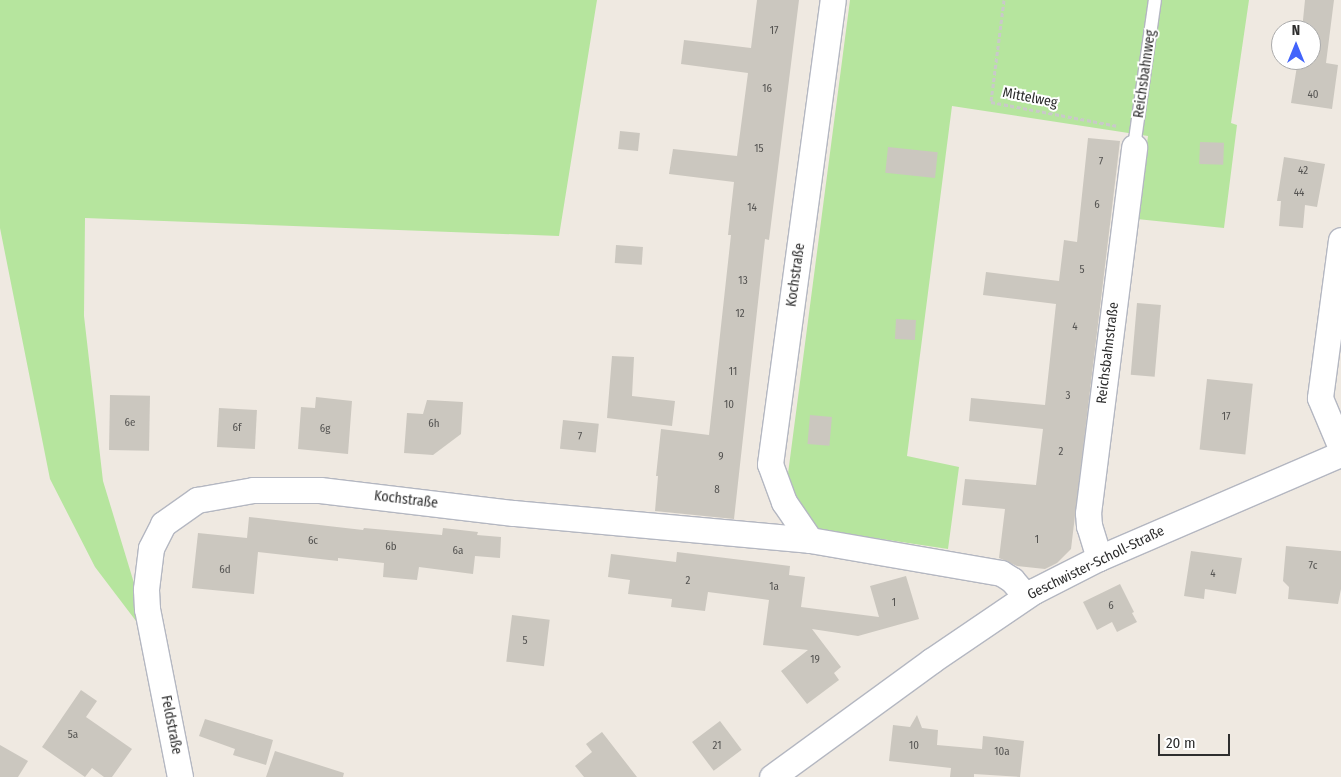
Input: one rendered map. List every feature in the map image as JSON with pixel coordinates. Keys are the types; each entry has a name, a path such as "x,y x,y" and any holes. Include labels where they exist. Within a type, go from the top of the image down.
{"street":[{"name":"Kochstraße","path":"810,540 784,502 770,464 833,0"},
{"name":"Reichsbahnstraße","path":"1099,558 1089,526 1088,513 1135,138"},
{"path":"1341,240 1320,398 1341,448"},
{"name":"Geschwister-Scholl-Straße","path":"772,777 931,661 1026,596 1099,558 1341,454"},
{"name":"Kochstraße","path":"161,673 147,609 146,589 151,548 163,524 197,500 253,490 320,490 514,513 810,540 1001,573 1012,580 1026,596"},
{"name":"Feldstraße","path":"161,673 180,777"}],"lane":[{"name":"Reichsbahnweg","path":"1135,138 1155,0"}],"path":[{"name":"Mittelweg","path":"1004,0 991,102 1135,138"}],"green space":[{"path":"0,0 597,0 559,236 85,218 84,316 103,481 161,672 136,621 95,567 50,479 0,228"},
{"path":"850,0 1249,0 1231,123 1237,125 1224,228 1137,219 1148,136 952,106 907,456 959,467 948,549 815,529 786,489"}],"building":[{"path":"757,0 799,0 769,240 765,239 734,519 655,511 658,476 656,476 661,429 709,435 731,235 728,235 734,182 669,174 673,149 737,156 748,73 681,64 684,40 751,48"},
{"path":"1305,0 1334,0 1326,63 1338,65 1332,109 1291,103 1296,70 1321,70 1321,20 1303,20"},
{"path":"620,131 640,133 638,151 618,149"},
{"path":"1088,138 1120,141 1071,549 1057,563 1045,569 1017,566 999,558 1005,509 962,505 965,479 1036,485 1043,429 969,421 971,398 1045,405 1056,304 983,295 986,272 1059,281 1064,240 1077,242"},
{"path":"1200,142 1224,143 1223,165 1199,164"},
{"path":"888,147 938,152 935,178 885,173"},
{"path":"1284,157 1325,164 1317,207 1305,205 1303,228 1279,226 1281,201 1277,201"},
{"path":"616,245 643,247 642,265 615,263"},
{"path":"1137,303 1161,305 1155,377 1131,375"},
{"path":"896,319 916,320 915,340 895,339"},
{"path":"612,356 634,357 632,396 675,401 672,426 607,418"},
{"path":"1207,379 1253,384 1245,454 1200,450"},
{"path":"110,395 150,396 149,451 109,450"},
{"path":"316,397 352,401 348,454 298,449 301,407 315,408"},
{"path":"427,400 463,402 461,434 433,455 404,453 407,413 423,414"},
{"path":"219,408 257,410 255,449 217,447"},
{"path":"810,415 832,417 829,446 807,444"},
{"path":"563,420 599,424 596,453 560,449"},
{"path":"249,517 363,530 364,528 442,535 443,528 478,532 477,535 501,537 500,558 475,556 473,574 419,567 417,580 383,577 384,563 338,558 338,561 258,552 254,594 192,588 198,533 247,538"},
{"path":"1286,546 1341,551 1341,589 1338,604 1288,599 1289,587 1283,581"},
{"path":"1191,551 1242,558 1236,594 1205,589 1204,599 1184,596"},
{"path":"677,552 790,566 789,575 805,577 801,607 879,617 870,586 906,576 919,619 858,636 812,629 841,667 834,673 839,680 807,704 781,671 808,650 763,645 769,600 708,592 705,611 671,607 672,599 628,594 630,580 608,577 611,554 676,562"},
{"path":"1120,584 1137,622 1117,632 1112,622 1097,630 1083,602"},
{"path":"512,615 550,620 544,666 506,662"},
{"path":"81,690 97,701 86,717 132,749 112,777 104,777 92,768 85,777 42,747"},
{"path":"917,715 922,728 938,730 937,745 982,749 983,736 1024,741 1020,777 974,774 974,777 950,777 951,768 889,761 893,725 910,727"},
{"path":"205,719 273,740 266,765 233,755 235,749 199,736"},
{"path":"720,721 742,750 714,771 692,742"},
{"path":"602,732 637,777 584,777 575,766 592,752 586,744"},
{"path":"0,745 28,761 18,777 0,777"},
{"path":"275,751 344,773 343,777 266,777"}]}
